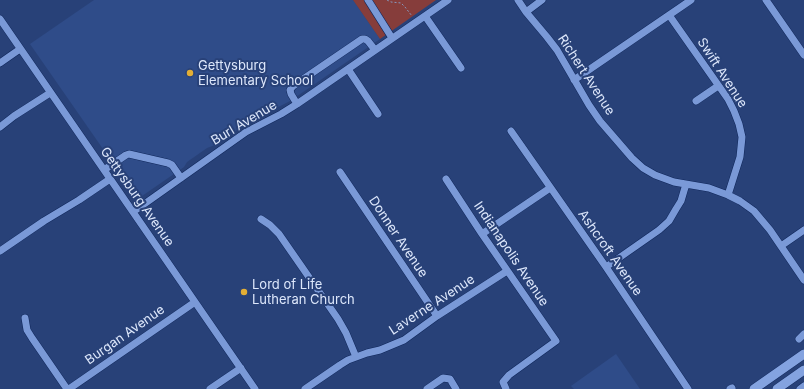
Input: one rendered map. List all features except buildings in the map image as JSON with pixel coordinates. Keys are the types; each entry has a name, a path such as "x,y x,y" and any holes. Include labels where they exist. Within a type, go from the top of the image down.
{"main road":[{"path":"754,389 804,354"},
{"path":"777,389 804,370"}],"street":[{"path":"368,0 392,38"},
{"name":"Burl Avenue","path":"133,212 246,132 297,104 448,0"},
{"name":"Richert Avenue","path":"518,0 554,46 589,105 632,158 643,168 655,175 674,182 709,188 740,201 754,211 770,230 804,280"},
{"path":"526,12 542,0"},
{"path":"574,80 691,0"},
{"path":"766,0 804,55"},
{"name":"Swift Avenue","path":"669,15 728,99 739,124 742,137 740,158 728,195"},
{"path":"425,16 462,68"},
{"name":"Gettysburg Avenue","path":"0,19 255,389"},
{"path":"297,104 290,90 293,86 306,77 362,39 368,41 375,50"},
{"path":"0,63 20,49"},
{"path":"348,69 378,114"},
{"path":"696,101 718,86"},
{"path":"0,127 14,116 50,93"},
{"name":"Ashcroft Avenue","path":"511,132 606,267 688,389"},
{"path":"104,170 129,154 168,163 172,165 181,178"},
{"name":"Donner Avenue","path":"340,172 437,316"},
{"path":"0,251 110,179"},
{"name":"Indianapolis Avenue","path":"446,179 507,271 556,341 508,375 505,385"},
{"path":"606,267 659,230 669,221 681,201 686,184"},
{"path":"482,234 550,188"},
{"path":"261,219 279,234 338,319 346,332 356,357"},
{"path":"781,246 804,230"},
{"name":"Laverne Avenue","path":"305,389 340,365 356,357 380,350 404,340 437,316 507,271"},
{"name":"Burgan Avenue","path":"25,318 27,330 68,389 195,302"},
{"path":"210,389 241,368"},
{"path":"427,389 443,378 446,378 450,379 456,389"},
{"path":"800,389 804,386"}],"path":[{"path":"387,0 401,3 416,22"}],"shaded area":[{"name":"Gettysburg Elementary School","path":"94,0 353,0 380,39 290,101 249,122 215,145 207,148 187,162 184,167 142,196 135,195 30,44"},
{"path":"353,0 436,0 380,39"},
{"path":"616,354 640,389 574,389 571,386"}],"place":[{"name":"Gettysburg Elementary School","path":"190,73"},
{"name":"Lord of Life Lutheran Church","path":"244,292"}]}
